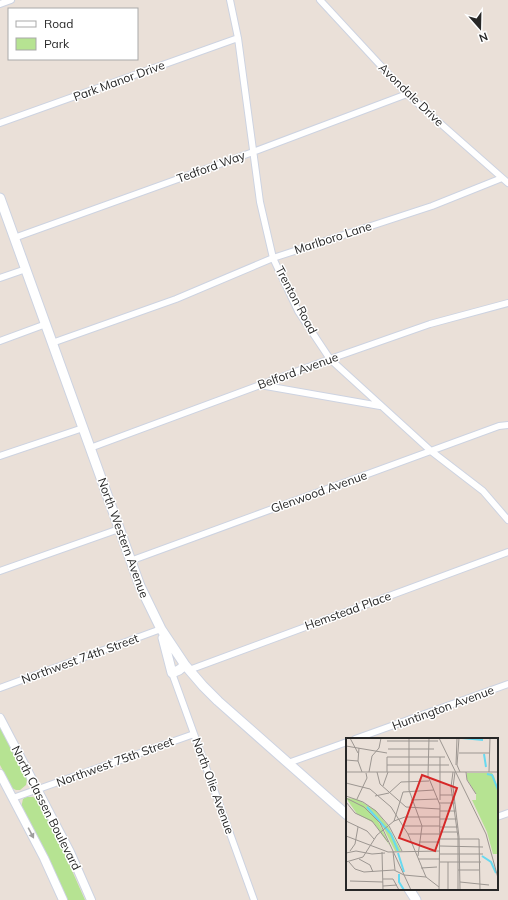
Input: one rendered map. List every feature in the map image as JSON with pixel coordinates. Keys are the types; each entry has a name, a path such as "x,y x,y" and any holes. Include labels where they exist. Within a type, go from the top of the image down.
{"main road":[{"name":"North Western Avenue","path":"0,198 130,561 146,600 161,630 187,667 218,701 346,814"},
{"path":"161,630 172,672 187,667"},
{"path":"410,890 416,900"}],"street":[{"path":"0,4 11,0"},
{"name":"Trenton Road","path":"230,0 238,38 252,152 260,202 273,258 298,310 330,359 431,451 483,491 508,520"},
{"name":"Avondale Drive","path":"320,0 407,94 508,183"},
{"name":"Park Manor Drive","path":"0,123 238,38"},
{"name":"Tedford Way","path":"14,238 407,94"},
{"name":"Marlboro Lane","path":"52,342 176,299 273,258 432,206 502,178"},
{"path":"0,278 26,269"},
{"name":"Belford Avenue","path":"90,448 330,359 430,324 508,303"},
{"path":"0,341 46,324"},
{"path":"259,385 381,406"},
{"name":"Glenwood Avenue","path":"130,561 499,426 508,425"},
{"path":"0,456 83,428"},
{"path":"0,571 119,529"},
{"name":"Hemstead Place","path":"187,667 508,552"},
{"name":"Northwest 74th Street","path":"0,688 161,630"},
{"name":"North Olie Avenue","path":"172,672 254,900"},
{"name":"Huntington Avenue","path":"358,738 508,684"},
{"name":"North Classen Boulevard","path":"0,718 70,852 91,900"},
{"name":"Northwest 75th Street","path":"13,798 194,734"},
{"path":"288,763 346,742"},
{"name":"North Classen Boulevard","path":"0,774 44,858 63,900"},
{"path":"498,816 508,812"}],"green space":[{"path":"0,727 27,779 26,785 20,790 12,788 0,765"},
{"path":"26,797 33,797 37,799 62,848 85,900 66,900 21,808 23,799"}]}
